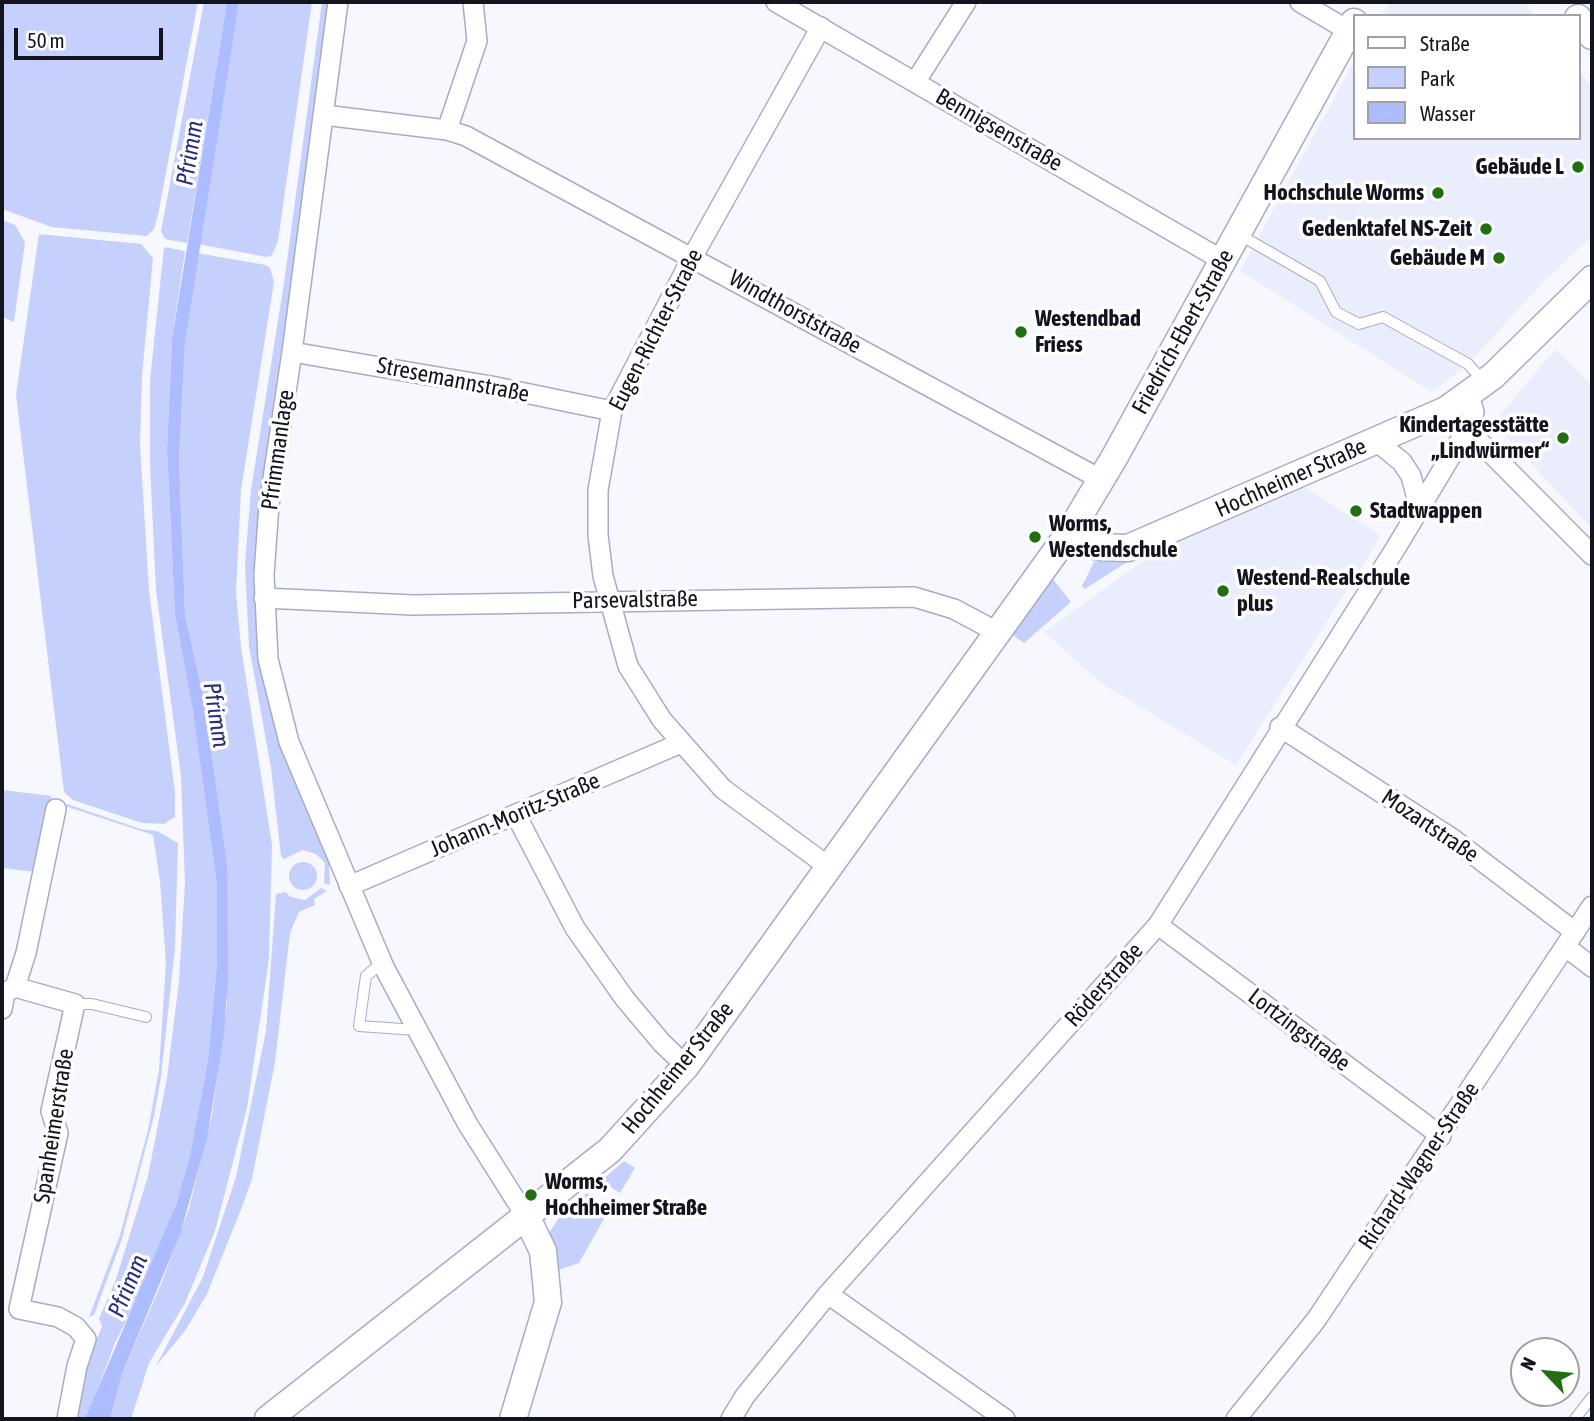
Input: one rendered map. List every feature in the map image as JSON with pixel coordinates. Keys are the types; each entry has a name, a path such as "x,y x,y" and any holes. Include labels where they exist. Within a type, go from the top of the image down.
{"street":[{"name":"Pfrimmanlage","path":"338,2 269,505 264,598 268,659 283,723 382,963 467,1123 527,1218"},
{"path":"447,130 477,41 473,2"},
{"name":"Bennigsenstraße","path":"776,2 1222,260"},
{"path":"916,81 966,2"},
{"path":"1300,2 1352,22"},
{"path":"1580,21 1592,36"},
{"name":"Eugen-Richter-Straße","path":"821,27 693,256 612,411 598,490 598,535 609,600 628,666 662,720 723,789 829,867"},
{"name":"Friedrich-Ebert-Straße","path":"999,633 1068,535 1102,480 1352,27"},
{"name":"Windthorststraße","path":"324,115 447,130 466,136 693,256 1102,480"},
{"name":"Hochheimer Straße","path":"1068,535 1098,547 1128,548 1446,410 1477,388 1592,279"},
{"name":"Stresemannstraße","path":"292,352 491,386 612,411"},
{"name":"Röderstraße","path":"731,1419 745,1395 828,1294 1158,925 1280,727 1420,510 1467,429 1474,412 1477,388"},
{"path":"1467,429 1592,555"},
{"path":"1376,441 1391,451 1406,469 1420,510"},
{"name":"Parsevalstraße","path":"264,598 413,605 914,597 954,609 999,633"},
{"name":"Hochheimer Straße","path":"268,1419 527,1218 610,1150 686,1066 999,633"},
{"name":"Mozartstraße","path":"1280,727 1453,839 1570,939 1592,967"},
{"name":"Johann-Moritz-Straße","path":"349,886 681,743"},
{"path":"56,809 26,953 6,995 75,1004"},
{"path":"516,815 575,928 625,999 662,1043 686,1066"},
{"name":"Richard-Wagner-Straße","path":"1236,1419 1316,1320 1592,906"},
{"name":"Lortzingstraße","path":"1158,925 1441,1136"},
{"name":"Spanheimerstraße","path":"68,1419 77,1366 86,1339 76,1327 58,1317 19,1309 58,1133 51,1111 75,1004"},
{"path":"513,1419 548,1302 543,1251 527,1218"},
{"path":"828,1294 1005,1419"}],"lane":[{"path":"1237,233 1320,281 1336,312 1359,324 1383,317 1468,364 1477,388"},
{"path":"382,963 366,976 359,1026 416,1030"},
{"path":"75,1004 92,1004 146,1017"},
{"path":"1575,1419 1592,1397"}],"shaded area":[{"path":"1390,2 1524,2 1533,14 1381,14"},
{"name":"Hochschule Worms","path":"1352,66 1352,140 1580,140 1580,72 1592,87 1592,236 1544,281 1468,364 1432,392 1240,271"},
{"path":"1555,349 1592,386 1592,529 1494,423"},
{"name":"Westend-Realschule plus","path":"1301,485 1381,536 1236,765 1101,683 1044,632 1157,551"}],"green space":[{"path":"2,2 198,2 158,215 154,229 147,236 52,227 2,209"},
{"path":"204,2 227,2 187,243 165,239 161,231"},
{"path":"239,2 312,2 278,241 272,255 267,257 198,244"},
{"path":"322,2 332,2 265,461 256,598 262,661 329,861 330,885 324,883 325,863 316,854 303,850 284,859 281,856 271,768 249,646 245,564 251,490 284,283"},
{"path":"2,220 15,225 25,242 14,322 2,317"},
{"path":"39,234 141,244 153,258 142,376 140,444 149,591 175,792 175,817 164,824 142,823 73,800 64,792 16,395"},
{"path":"164,247 185,251 172,339 167,449 175,614 193,712 217,885 217,963 208,1060 190,1155 176,1205 157,1258 115,1343 90,1410 85,1419 76,1419 86,1367 102,1326 99,1319 116,1279 148,1176 167,1078 179,981 185,883 181,776 156,590 150,465 150,380"},
{"path":"197,253 266,265 270,268 274,282 241,490 236,593 241,647 272,845 269,959 247,1108 215,1231 185,1303 149,1363 131,1419 110,1419 122,1374 162,1282 189,1209 212,1115 227,1004 227,863 204,700 185,615 179,460 185,342"},
{"path":"1130,560 1085,589 1082,586 1094,562"},
{"path":"1052,578 1071,602 1024,643 1011,634"},
{"path":"2,790 52,796 36,872 2,868"},
{"path":"67,804 141,829 157,831 178,843 175,947 161,1077 154,1116 122,1239 94,1315 89,1317 120,1235 148,1130 159,1070 166,963 160,881 153,835 65,806"},
{"path":"303,862 313,866 317,876 313,886 303,890 293,886 289,876 293,866"},
{"path":"321,888 327,891 314,899 315,905 299,912 290,933 275,1062 252,1179 207,1294 185,1331 156,1366 203,1277 236,1177 266,1031 276,894 285,892 291,897 305,900"},
{"path":"624,1161 635,1168 620,1193 601,1181"},
{"path":"587,1193 609,1210 579,1263 556,1271 549,1233 562,1213"}],"water":[{"path":"227,2 239,2 185,342 179,460 185,615 204,700 227,863 228,979 224,1034 207,1139 180,1235 122,1374 110,1419 85,1419 176,1205 190,1155 208,1060 217,963 217,885 193,712 175,614 167,449 172,339"}],"place":[{"name":"Gebäude L","path":"1578,167"},
{"name":"Hochschule Worms","path":"1438,193"},
{"name":"Gedenktafel NS-Zeit","path":"1486,229"},
{"name":"Gebäude M","path":"1499,258"},
{"name":"Westendbad Friess","path":"1021,332"},
{"name":"Kindertagesstätte „Lindwürmer“","path":"1563,438"},
{"name":"Stadtwappen","path":"1356,511"},
{"name":"Worms, Westendschule","path":"1035,537"},
{"name":"Westend-Realschule plus","path":"1223,591"},
{"name":"Worms, Hochheimer Straße","path":"531,1195"}],"water label":[{"name":"Pfrimm","path":"190,153"},
{"name":"Pfrimm","path":"216,715"},
{"name":"Pfrimm","path":"128,1286"}]}
